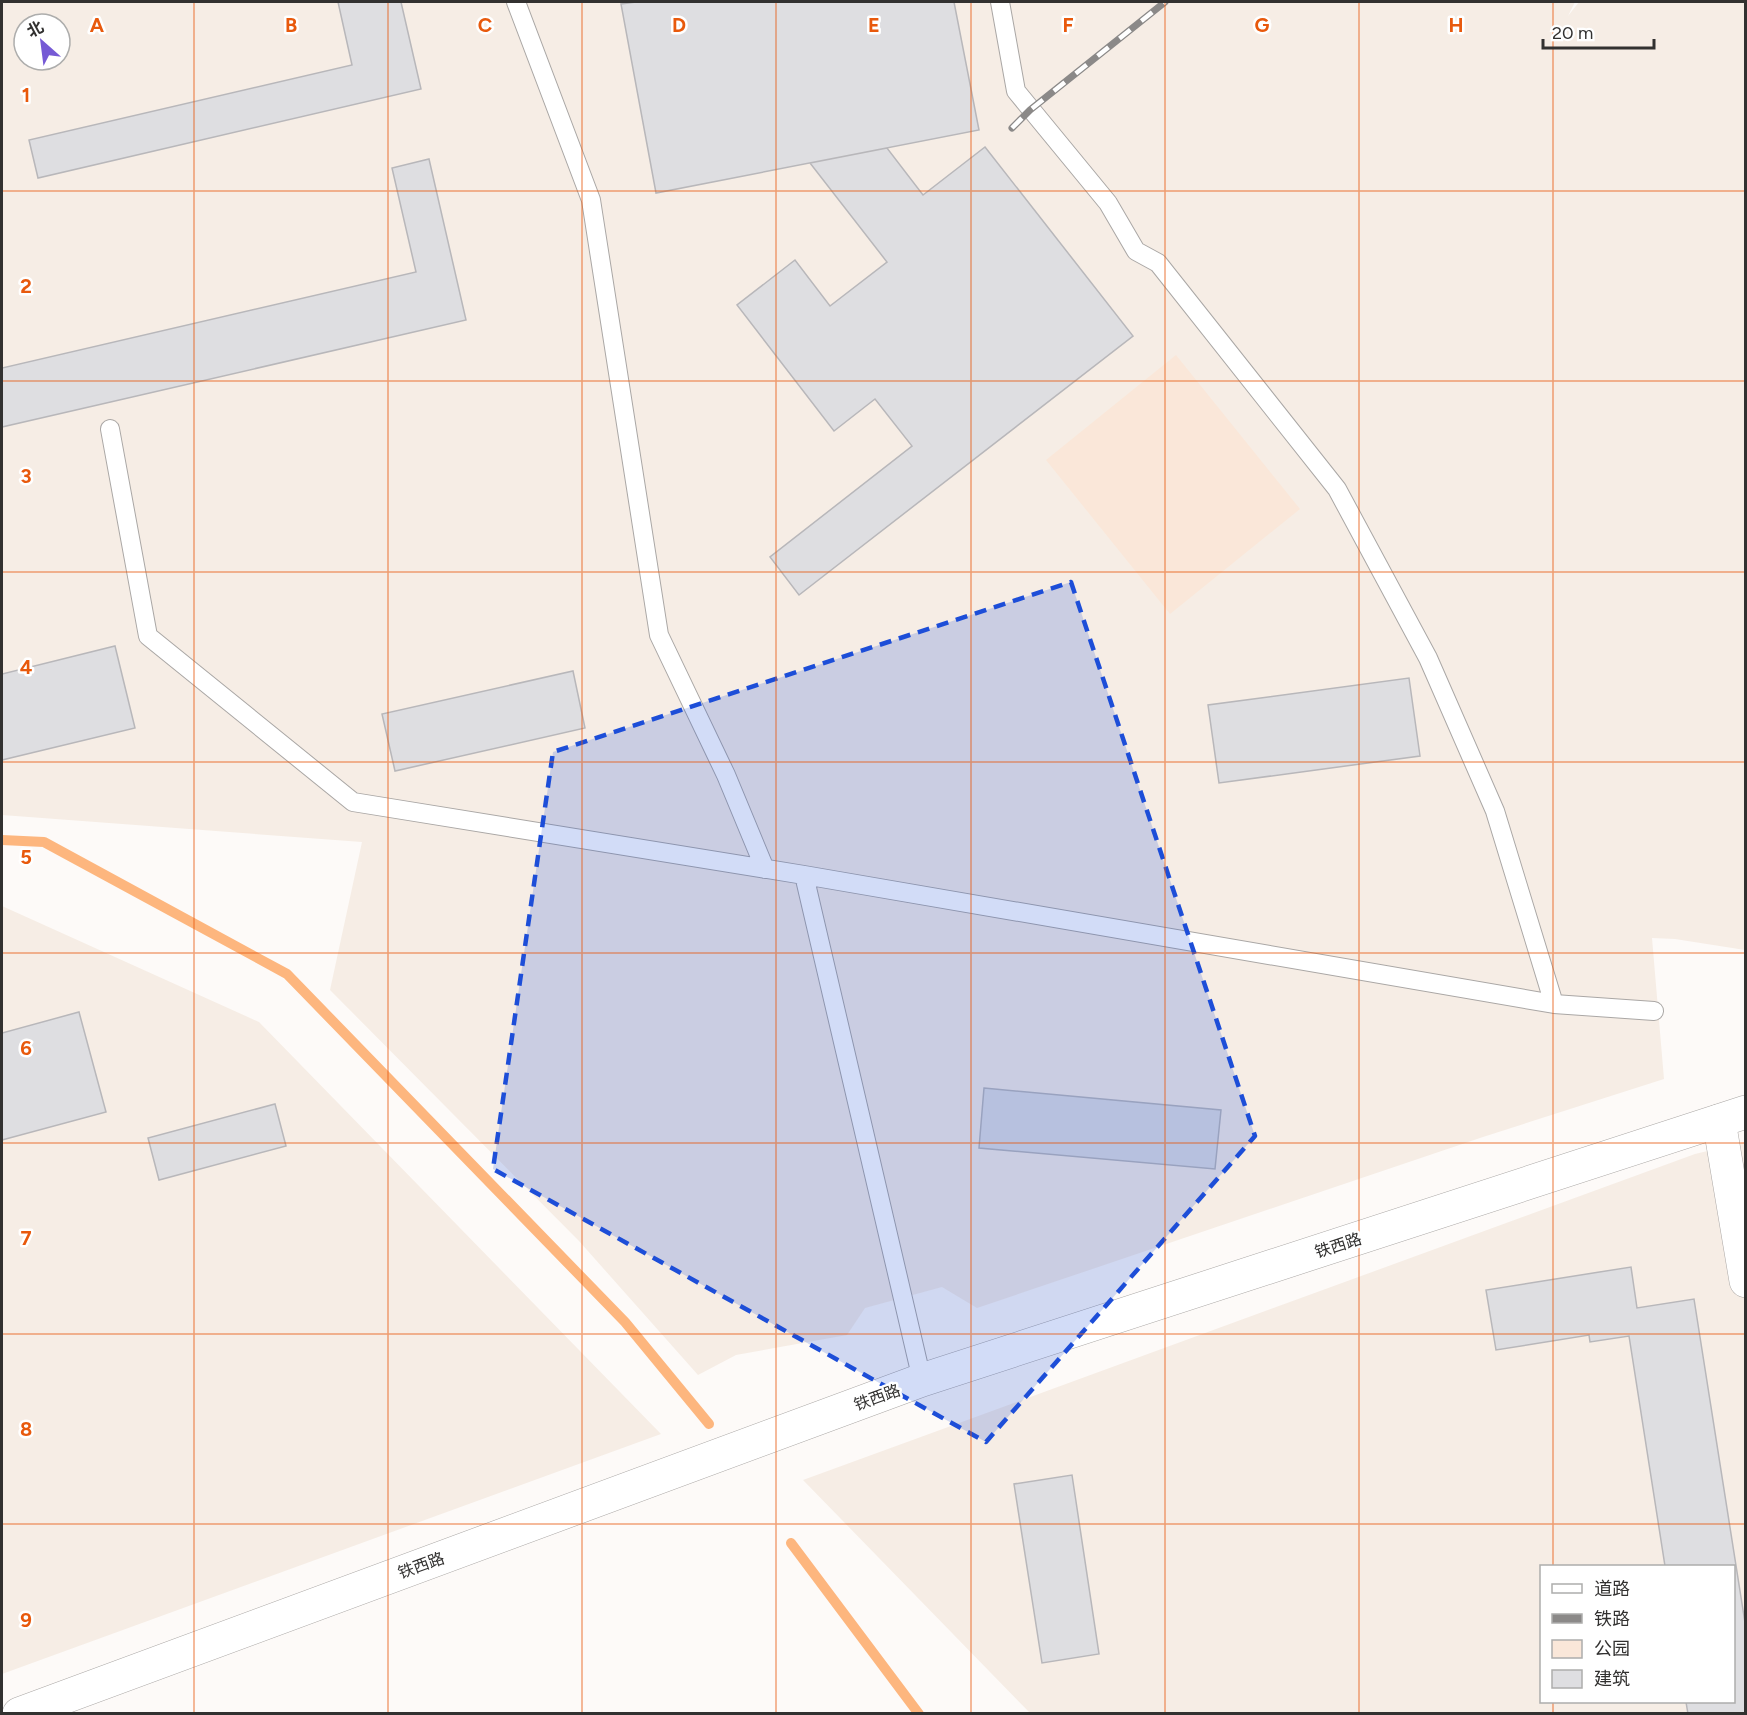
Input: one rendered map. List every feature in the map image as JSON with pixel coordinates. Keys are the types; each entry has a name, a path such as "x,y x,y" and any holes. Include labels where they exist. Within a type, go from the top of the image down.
{"street":[{"name":"铁西路","path":"19,1713 922,1380 1732,1116"},
{"path":"1732,1116 1746,1281"}],"lane":[{"path":"516,2 591,200 659,635 726,775 765,868"},
{"path":"1000,2 1016,91 1108,203 1136,251 1158,263 1338,489 1428,658 1495,811 1554,1004"},
{"path":"110,429 148,636 353,802 765,868 1554,1004 1654,1011"},
{"path":"804,875 922,1380"}],"highlighted area":[{"path":"1071,582 1255,1136 986,1442 493,1169 553,752"}],"shaded area":[{"path":"2,2 1575,2 1568,16 1579,2 1745,2 1745,950 1675,939 1652,938 1664,1079 1483,1137 977,1308 942,1287 865,1308 847,1335 736,1355 698,1375 579,1241 330,990 362,842 2,815"},
{"path":"2,906 259,1022 661,1434 2,1674"},
{"path":"1745,1142 1745,1713 1030,1713 803,1480 1695,1154"}],"green space":[{"path":"1176,355 1300,509 1170,614 1046,460"}],"building":[{"path":"338,2 401,2 421,89 38,178 29,140 352,65"},
{"path":"636,2 954,2 979,130 656,193 621,4"},
{"path":"985,147 1133,336 799,595 770,557 912,446 875,399 834,431 737,305 795,260 830,306 887,262 810,163 887,148 923,195"},
{"path":"429,159 466,320 2,427 2,368 416,272 392,168"},
{"path":"115,646 135,728 2,760 2,674"},
{"path":"573,671 585,728 395,771 382,714"},
{"path":"1409,678 1420,756 1219,783 1208,705"},
{"path":"79,1012 106,1112 2,1140 2,1033"},
{"path":"984,1088 1221,1110 1215,1169 979,1148"},
{"path":"275,1104 286,1146 159,1180 148,1138"},
{"path":"1631,1267 1637,1308 1694,1299 1746,1629 1746,1714 1688,1714 1686,1703 1735,1703 1735,1565 1665,1565 1629,1336 1590,1342 1589,1335 1496,1350 1486,1290"},
{"path":"1072,1475 1099,1654 1042,1663 1014,1484"}],"waterway":[{"path":"2,840 44,842 287,974 625,1322 709,1424"},
{"path":"791,1543 919,1714"}],"railway":[{"path":"1012,128 1030,110 1165,2"}]}
